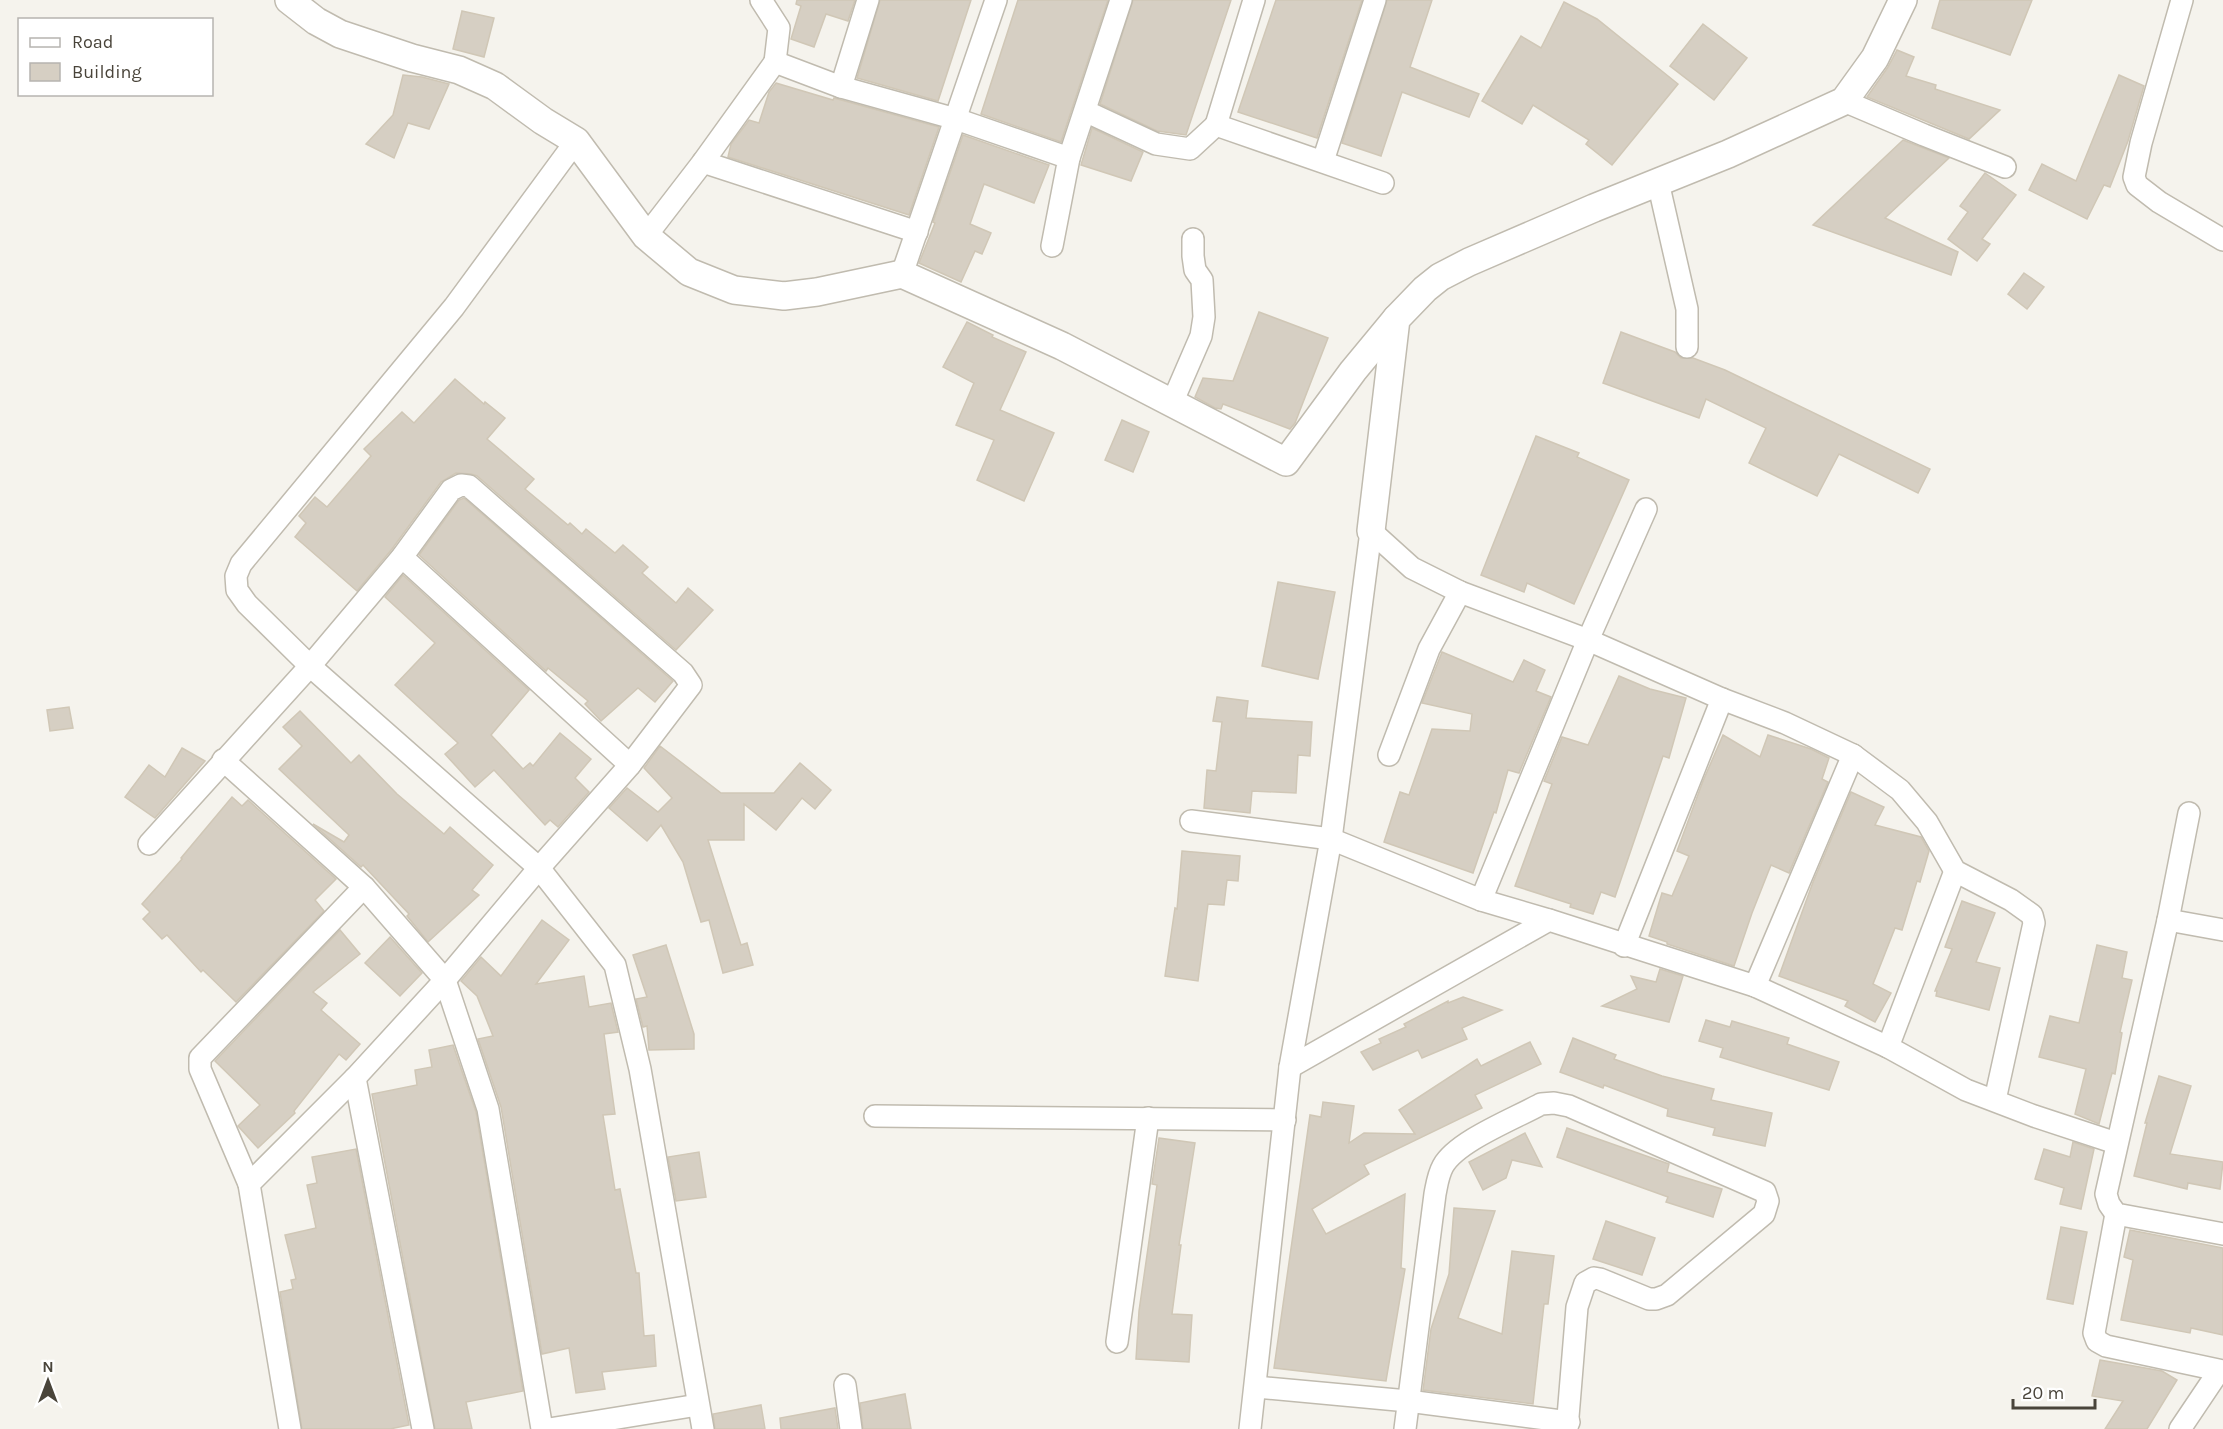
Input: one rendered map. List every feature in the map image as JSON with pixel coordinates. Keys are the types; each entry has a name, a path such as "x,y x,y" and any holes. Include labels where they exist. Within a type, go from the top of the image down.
{"street":[{"path":"290,0 316,21 340,34 412,58 459,70 495,86 543,121 576,141 646,236 689,272 734,290 784,297 902,274 1062,346 1286,462 1353,371 1396,319 1440,277 1490,253 1728,154 1844,101 1875,58 1903,0"},
{"path":"646,236 775,62 779,28 761,0"},
{"path":"841,87 868,0"},
{"path":"902,274 996,0"},
{"path":"1052,246 1069,158 1121,0"},
{"path":"1085,111 1156,144 1190,148 1216,125 1254,0"},
{"path":"1323,161 1376,0"},
{"path":"2182,0 2141,143 2134,177 2137,185 2159,202 2223,240"},
{"path":"775,62 841,87 956,119 1069,158"},
{"path":"1844,101 2005,167"},
{"path":"1216,125 1383,183"},
{"path":"576,141 454,307 241,564 236,576 237,590 247,604 309,666 539,868 611,958 618,972 640,1069 703,1429"},
{"path":"703,162 916,232"},
{"path":"1658,182 1687,309 1687,346"},
{"path":"1172,403 1201,336 1204,317 1202,280 1195,270 1192,256 1193,239"},
{"path":"1250,1429 1290,1068 1331,839 1396,319"},
{"path":"149,844 309,666 402,557 451,490 461,485 469,486 683,673 690,683 690,687 630,765 445,980 356,1078 249,1184"},
{"path":"1481,900 1588,640 1646,509"},
{"path":"1371,531 1412,568 1460,592 1588,640 1722,699 1785,723 1853,755 1900,790 1927,822 1955,871 2011,900 2032,915 2034,923 1995,1100"},
{"path":"402,557 630,765"},
{"path":"1389,755 1429,649 1460,592"},
{"path":"1624,945 1722,699"},
{"path":"1755,986 1853,755"},
{"path":"223,760 364,887 445,980 488,1109 542,1429"},
{"path":"2189,813 2168,920 2106,1194 2116,1214 2223,1234"},
{"path":"1191,821 1331,839 1481,900 1755,986 1888,1047 1966,1090 2034,1116 2116,1143"},
{"path":"1888,1047 1955,871"},
{"path":"291,1429 249,1184 200,1069 200,1058 364,887"},
{"path":"1290,1068 1548,920"},
{"path":"2168,920 2223,930"},
{"path":"356,1078 423,1429"},
{"path":"1256,1386 1408,1401 1568,1426 1577,1307 1585,1283 1594,1278 1600,1279 1649,1299 1667,1295 1764,1214 1768,1201 1765,1192 1569,1106 1554,1102 1541,1104 1466,1143 1443,1166 1436,1186 1408,1401 1405,1429"},
{"path":"875,1116 1285,1120"},
{"path":"1118,1342 1148,1118"},
{"path":"2116,1214 2094,1333 2097,1341 2106,1346 2221,1371 2180,1429"},
{"path":"845,1385 851,1429"},
{"path":"549,1429 698,1405"}],"building":[{"path":"797,0 855,0 848,21 826,14 814,47 791,39 801,6 796,4"},
{"path":"880,0 971,0 938,101 857,78"},
{"path":"1018,0 1108,0 1061,142 981,114"},
{"path":"1133,0 1231,0 1186,135 1157,131 1100,104"},
{"path":"1276,0 1362,0 1317,138 1238,112"},
{"path":"1387,0 1432,0 1410,67 1479,94 1469,117 1402,92 1381,156 1342,143"},
{"path":"1940,0 2032,0 2010,55 1932,28"},
{"path":"1564,2 1597,19 1678,84 1612,165 1586,144 1589,140 1533,105 1522,124 1482,101 1521,36 1541,48"},
{"path":"462,11 494,18 484,57 453,49"},
{"path":"1703,24 1747,58 1714,100 1670,66"},
{"path":"1897,50 1914,57 1906,76 1936,85 1935,89 2000,110 1969,139 1867,97"},
{"path":"403,75 449,84 429,129 408,123 394,158 366,144 393,115"},
{"path":"2119,75 2144,86 2128,141 2110,187 2104,185 2087,219 2029,190 2042,164 2076,181"},
{"path":"776,83 939,127 909,215 728,157 731,144 749,120 759,123 769,92"},
{"path":"1092,128 1143,152 1131,181 1081,165"},
{"path":"963,135 1049,165 1034,203 984,184 970,224 991,233 982,254 975,251 961,282 919,263 935,223 933,222"},
{"path":"1903,140 1949,158 1885,218 1958,252 1951,275 1813,225"},
{"path":"1985,173 2016,195 1982,239 1990,244 1977,261 1948,239 1968,212 1960,206"},
{"path":"2024,273 2044,287 2027,309 2008,294"},
{"path":"1259,312 1328,338 1295,423 1290,429 1223,404 1221,409 1215,408 1195,397 1203,378 1233,381"},
{"path":"967,322 993,335 992,337 1026,352 1000,410 1054,433 1024,501 977,480 994,440 956,425 974,383 943,367"},
{"path":"1621,332 1675,352 1681,358 1693,358 1725,370 1930,469 1918,493 1839,454 1817,496 1749,463 1766,428 1706,399 1699,418 1603,383"},
{"path":"455,379 484,404 485,402 505,418 487,439 534,479 525,489 568,525 570,523 582,534 586,529 615,553 623,545 648,567 642,573 676,603 688,588 713,610 676,650 477,476 471,474 456,473 441,482 392,549 357,591 295,537 306,523 299,516 315,497 327,507 371,456 364,449 402,412 414,423"},
{"path":"1122,420 1149,432 1133,472 1105,460"},
{"path":"1536,436 1579,453 1577,457 1629,480 1574,604 1527,583 1524,592 1481,575"},
{"path":"464,498 673,681 655,702 638,688 601,721 585,704 588,701 548,668 546,671 419,555 459,500"},
{"path":"403,575 529,690 491,735 523,769 530,763 533,766 560,733 591,759 575,778 589,792 558,827 550,820 545,825 494,770 475,787 445,754 458,743 395,685 435,643 385,597"},
{"path":"1278,582 1335,592 1318,679 1262,666"},
{"path":"1442,652 1513,682 1524,660 1545,670 1536,691 1551,697 1519,773 1508,770 1496,813 1494,812 1473,873 1384,842 1400,792 1409,795 1432,729 1470,731 1472,714 1422,703"},
{"path":"1619,676 1650,689 1686,698 1669,758 1663,756 1615,897 1601,892 1593,914 1570,907 1571,904 1515,886 1552,784 1544,781 1562,737 1588,745"},
{"path":"1217,697 1248,701 1246,718 1312,722 1310,756 1298,755 1296,793 1252,791 1250,813 1204,808 1207,770 1216,771 1222,722 1213,721"},
{"path":"69,707 73,728 50,731 47,710"},
{"path":"300,711 351,763 359,755 397,794 444,834 450,827 493,865 472,890 479,895 428,942 407,916 409,914 363,865 361,867 313,824 344,842 349,835 279,769 302,746 283,727"},
{"path":"1723,735 1760,757 1768,735 1811,749 1829,758 1822,779 1828,782 1789,873 1771,865 1734,966 1649,936 1662,893 1672,896 1689,856 1677,851"},
{"path":"660,746 721,793 774,793 800,763 831,790 815,809 802,798 776,830 744,804 744,840 708,840 741,945 747,943 753,965 723,973 709,920 701,922 683,862 661,825 647,841 609,808 627,788 658,812 672,798 644,768"},
{"path":"182,748 205,761 155,818 125,797 149,765 165,777"},
{"path":"1851,792 1884,807 1875,825 1921,837 1929,851 1902,930 1895,928 1873,984 1891,993 1875,1022 1845,1006 1848,1001 1779,976 1813,882"},
{"path":"232,797 242,806 248,800 336,879 315,900 324,911 236,1002 203,970 201,972 167,935 162,939 143,919 150,912 142,904"},
{"path":"1182,851 1240,856 1238,881 1227,880 1224,905 1208,904 1198,981 1165,976 1175,908 1177,909"},
{"path":"1962,901 1995,913 1976,962 2000,968 1989,1010 1936,996 1937,991 1935,991 1952,949 1945,947"},
{"path":"542,920 569,940 536,984 584,976 589,1007 611,1003 618,1032 604,1034 615,1114 603,1115 615,1190 620,1189 636,1273 639,1273 644,1336 654,1335 656,1366 602,1372 605,1389 576,1393 569,1348 542,1354 501,1107 478,1039 493,1036 477,996 461,981 481,957 501,976"},
{"path":"340,930 360,954 313,992 327,1003 321,1010 360,1044 346,1060 339,1054 294,1111 295,1113 258,1148 238,1126 260,1105 215,1061"},
{"path":"390,937 422,973 400,996 365,963"},
{"path":"666,945 694,1034 694,1049 649,1050 647,1026 643,1027 636,999 647,997 633,955"},
{"path":"2097,945 2127,952 2122,978 2132,980 2120,1032 2122,1033 2115,1074 2112,1073 2099,1124 2075,1114 2086,1069 2039,1057 2050,1016 2079,1023"},
{"path":"1660,969 1683,976 1669,1022 1602,1006 1637,989 1631,976 1656,982"},
{"path":"1463,997 1502,1010 1462,1028 1467,1039 1422,1058 1418,1050 1373,1070 1361,1052 1381,1043 1379,1039 1406,1027 1404,1024 1448,1001 1448,1003"},
{"path":"1706,1020 1730,1027 1732,1021 1789,1038 1787,1044 1839,1062 1829,1090 1720,1057 1723,1048 1699,1041"},
{"path":"1573,1038 1616,1055 1614,1059 1662,1076 1714,1089 1711,1100 1772,1113 1765,1146 1713,1135 1715,1128 1667,1116 1668,1109 1604,1085 1603,1088 1560,1072"},
{"path":"1530,1042 1541,1064 1475,1095 1482,1108 1364,1165 1369,1174 1312,1209 1326,1234 1405,1194 1401,1268 1405,1269 1386,1381 1274,1368 1310,1115 1321,1117 1323,1102 1354,1106 1349,1143 1364,1133 1415,1134 1399,1110 1477,1059 1481,1066"},
{"path":"453,1045 476,1112 523,1391 466,1402 472,1429 435,1429 372,1094 417,1085 415,1070 432,1067 429,1050"},
{"path":"2159,1076 2191,1086 2170,1154 2223,1162 2220,1189 2188,1183 2187,1189 2134,1176 2147,1123 2145,1123"},
{"path":"1567,1128 1669,1164 1667,1172 1722,1189 1713,1217 1666,1202 1668,1197 1557,1157"},
{"path":"1525,1133 1542,1167 1512,1160 1506,1178 1483,1190 1469,1162"},
{"path":"1159,1138 1195,1143 1179,1245 1181,1245 1172,1314 1192,1315 1189,1362 1136,1359 1139,1311 1157,1185 1152,1184"},
{"path":"2073,1142 2094,1149 2081,1209 2060,1204 2064,1188 2035,1179 2044,1149 2070,1157"},
{"path":"356,1149 409,1425 390,1429 302,1429 280,1292 293,1289 291,1280 296,1279 285,1235 316,1228 307,1185 317,1183 312,1157"},
{"path":"699,1152 706,1197 676,1201 668,1157"},
{"path":"1454,1208 1495,1211 1458,1318 1502,1334 1512,1251 1554,1256 1548,1304 1544,1304 1533,1404 1423,1390 1431,1329 1449,1274"},
{"path":"1606,1221 1655,1238 1642,1275 1593,1259"},
{"path":"2061,1227 2087,1232 2073,1304 2047,1299"},
{"path":"2130,1230 2223,1248 2223,1335 2191,1328 2190,1333 2121,1320 2133,1260 2124,1257"},
{"path":"2100,1360 2162,1371 2177,1380 2147,1429 2105,1429 2123,1401 2092,1396"},
{"path":"905,1394 911,1429 863,1429 860,1403"},
{"path":"761,1405 765,1429 715,1429 713,1414"},
{"path":"835,1408 838,1429 781,1429 780,1418"}]}
